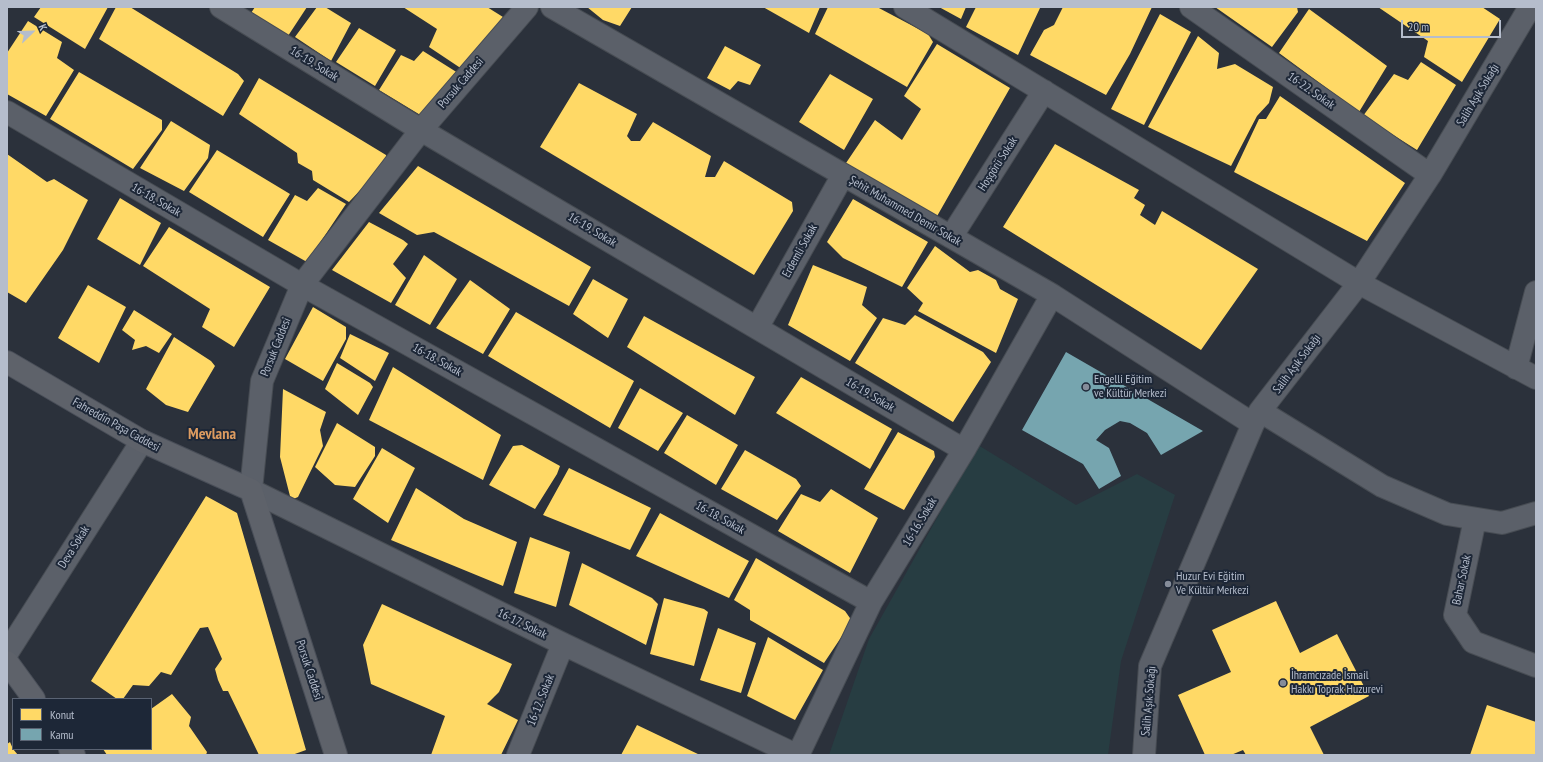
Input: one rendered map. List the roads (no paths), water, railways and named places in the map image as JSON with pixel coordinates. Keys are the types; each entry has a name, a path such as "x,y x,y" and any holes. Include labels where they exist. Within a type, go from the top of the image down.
{"main road":[{"name":"Fahreddin Paşa Caddesi","path":"7,362 142,441 250,490"},
{"name":"Porsuk Caddesi","path":"250,490 336,755"},
{"path":"7,662 33,698"}],"street":[{"name":"16-19. Sokak","path":"221,7 421,130 964,450"},
{"name":"Porsuk Caddesi","path":"250,490 262,381 302,285 421,130 527,7"},
{"name":"Şehit Muhammed Demir Sokak","path":"552,7 1052,295 1257,418 1382,486 1447,514 1502,523 1536,514"},
{"path":"905,7 1359,283 1536,378"},
{"name":"16-22. Sokak","path":"1191,7 1430,175"},
{"name":"Salih Aşık Sokağı","path":"1144,755 1150,666 1257,418 1359,283 1430,175 1530,7"},
{"name":"Hoşgörü Sokak","path":"951,237 1044,91"},
{"name":"16-18. Sokak","path":"7,112 302,285 871,602"},
{"name":"Erdemli Sokak","path":"757,328 843,175"},
{"path":"1516,368 1536,292"},
{"name":"16-16. Sokak","path":"797,755 871,602 964,450 1052,295"},
{"name":"Deva Sokak","path":"7,653 142,441"},
{"name":"16-17. Sokak","path":"250,490 563,644 797,755"},
{"name":"Bahar Sokak","path":"1475,519 1455,615 1473,642 1536,666"},
{"name":"16-12. Sokak","path":"518,755 563,644"}],"place":[{"name":"Engelli Eğitim ve Kültür Merkezi","path":"1086,387"},
{"name":"Huzur Evi Eğitim Ve Kültür Merkezi","path":"1168,584"},
{"name":"İhramcızade İsmail Hakkı Toprak Huzurevi","path":"1283,683"}],"district":[{"name":"Mevlana","path":"212,434"}]}
